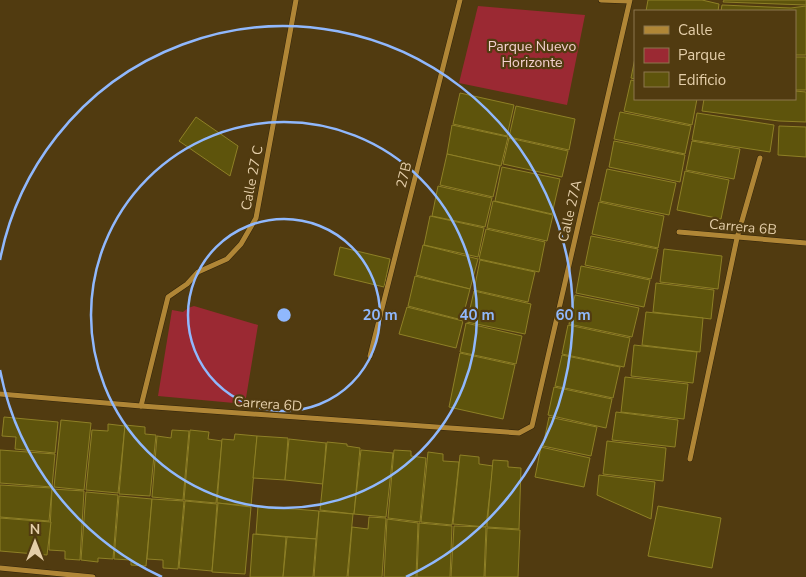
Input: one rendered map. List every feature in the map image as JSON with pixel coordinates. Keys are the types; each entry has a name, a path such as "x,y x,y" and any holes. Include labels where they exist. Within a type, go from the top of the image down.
{"street":[{"name":"Calle 27 C","path":"141,406 168,297 188,284 198,272 227,259 240,244 256,218 296,0"},
{"name":"27B","path":"370,356 460,0"},
{"path":"601,0 630,1"},
{"name":"Calle 27A","path":"532,426 630,1"},
{"path":"690,459 737,238 760,158"},
{"name":"Carrera 6B","path":"679,232 806,243"},
{"name":"Carrera 6D","path":"0,394 141,406 520,432 532,426"},
{"path":"0,568 94,577"}],"green space":[{"name":"Parque Nuevo Horizonte","path":"478,6 585,15 567,105 459,83"},
{"path":"194,306 258,325 245,404 158,396 172,310 183,312"}],"building":[{"path":"648,0 702,0 719,4 718,10 646,10"},
{"path":"724,0 806,0 806,5 723,2"},
{"path":"722,5 791,8 806,6 806,55 796,55 796,10 721,10"},
{"path":"796,57 806,57 806,90 796,90"},
{"path":"634,63 634,79 631,78"},
{"path":"631,80 634,81 634,100 697,100 692,125 624,111"},
{"path":"796,91 806,92 806,122 779,121 702,111 704,100 796,100"},
{"path":"460,93 514,105 507,136 453,124"},
{"path":"516,106 575,119 569,150 509,137"},
{"path":"620,112 691,126 685,154 614,139"},
{"path":"697,113 774,125 770,152 692,140"},
{"path":"196,117 238,146 230,176 179,141"},
{"path":"452,125 508,137 501,166 447,154"},
{"path":"779,126 806,127 806,157 778,155"},
{"path":"509,138 568,151 562,177 503,164"},
{"path":"614,141 685,155 680,182 609,167"},
{"path":"692,141 740,149 734,179 686,170"},
{"path":"447,154 500,166 493,197 440,185"},
{"path":"502,167 560,179 552,214 495,201"},
{"path":"607,169 676,183 669,215 600,201"},
{"path":"685,171 729,180 721,219 677,210"},
{"path":"438,186 492,198 485,227 432,216"},
{"path":"493,201 553,215 547,241 487,228"},
{"path":"599,202 664,216 658,248 592,234"},
{"path":"430,216 484,228 478,257 424,245"},
{"path":"486,229 545,242 539,272 479,259"},
{"path":"591,236 658,249 651,279 585,265"},
{"path":"423,245 478,259 470,289 416,275"},
{"path":"340,247 390,259 384,287 334,275"},
{"path":"664,249 722,256 718,289 660,282"},
{"path":"480,260 535,272 528,302 474,290"},
{"path":"581,266 650,280 644,307 576,293"},
{"path":"415,276 470,289 462,320 408,306"},
{"path":"656,283 714,290 711,319 653,312"},
{"path":"474,291 531,304 525,334 467,322"},
{"path":"575,295 639,308 632,337 569,324"},
{"path":"407,307 463,321 456,348 399,334"},
{"path":"646,312 703,318 700,352 642,345"},
{"path":"466,323 522,336 516,364 460,352"},
{"path":"568,325 630,338 624,367 562,354"},
{"path":"634,345 697,352 693,383 631,376"},
{"path":"460,353 515,365 503,419 449,407"},
{"path":"562,355 620,367 613,398 555,386"},
{"path":"625,377 688,384 684,419 621,412"},
{"path":"554,387 612,399 606,428 548,415"},
{"path":"616,412 678,420 675,447 612,440"},
{"path":"4,417 58,422 55,453 15,449 16,437 2,436"},
{"path":"549,417 597,427 591,456 543,446"},
{"path":"61,420 91,423 84,490 54,487"},
{"path":"108,424 125,426 118,493 86,490 92,430 108,431"},
{"path":"125,425 145,427 145,434 156,435 150,496 119,494"},
{"path":"172,430 189,431 183,500 152,497 157,436 171,438"},
{"path":"190,430 209,432 208,439 222,441 216,503 184,500"},
{"path":"235,434 257,436 251,506 217,503 222,439 234,440"},
{"path":"257,436 288,438 285,480 253,478"},
{"path":"289,439 326,443 323,484 285,480"},
{"path":"607,441 666,448 663,481 603,474"},
{"path":"327,442 347,444 347,446 360,448 354,514 320,510"},
{"path":"541,447 590,458 584,487 535,477"},
{"path":"0,450 55,454 52,487 0,483"},
{"path":"361,450 393,453 386,517 354,514"},
{"path":"394,450 411,451 411,456 426,458 420,522 388,518"},
{"path":"428,452 443,454 443,461 459,462 452,525 421,522"},
{"path":"460,455 479,457 479,464 493,466 486,527 453,524"},
{"path":"493,460 508,461 508,467 521,468 519,529 487,527"},
{"path":"599,475 655,482 651,519 597,495"},
{"path":"0,485 52,488 49,521 0,517"},
{"path":"52,489 84,491 80,560 65,559 65,551 49,550"},
{"path":"86,492 118,495 113,559 98,558 98,562 81,560"},
{"path":"119,496 152,499 146,566 131,565 131,560 114,559"},
{"path":"152,499 184,501 178,569 163,568 163,560 147,559"},
{"path":"185,501 217,504 212,571 179,568"},
{"path":"218,503 251,507 245,574 212,572"},
{"path":"258,506 319,511 316,539 256,534"},
{"path":"658,506 721,518 712,568 648,556"},
{"path":"319,511 353,514 347,577 314,577"},
{"path":"369,517 386,518 382,577 348,577 352,527 368,529"},
{"path":"0,518 51,522 47,555 0,551"},
{"path":"387,519 418,523 416,577 384,577"},
{"path":"419,523 452,526 450,577 417,577"},
{"path":"454,526 486,527 484,577 451,577"},
{"path":"487,528 520,530 518,577 485,577"},
{"path":"253,534 286,537 283,577 250,577"},
{"path":"287,537 316,539 313,577 283,577"}]}
